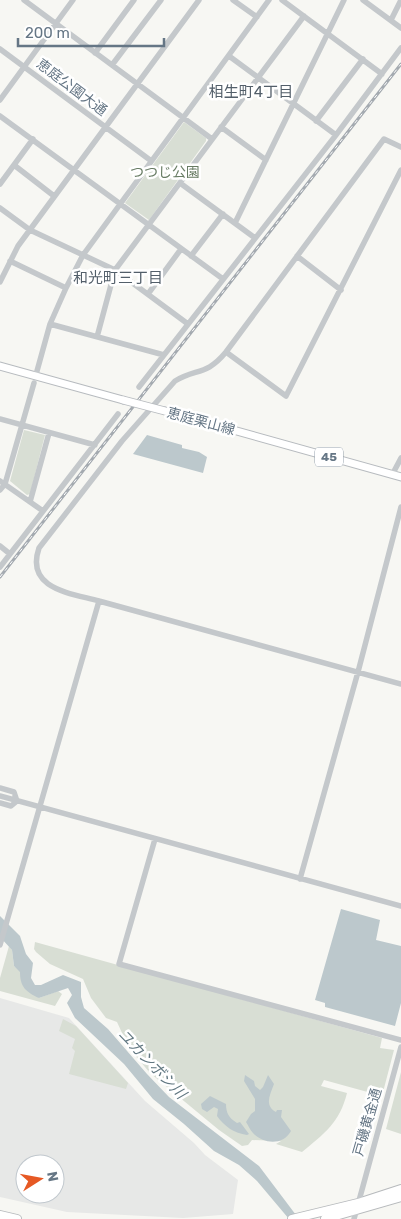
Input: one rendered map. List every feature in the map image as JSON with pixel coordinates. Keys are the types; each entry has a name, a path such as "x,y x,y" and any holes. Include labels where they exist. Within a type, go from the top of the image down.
{"highway":[{"path":"324,1219 401,1189"},
{"path":"292,1219 401,1196"},
{"path":"0,1215 17,1219"}],"main road":[{"name":"恵庭栗山線","path":"0,366 401,477"}],"street":[{"path":"24,0 212,139"},
{"path":"0,100 73,0"},
{"path":"95,53 134,0"},
{"path":"112,65 161,0"},
{"path":"0,282 10,261 54,196 200,0"},
{"path":"233,0 257,17"},
{"path":"37,371 50,324 82,255 269,0"},
{"path":"282,0 382,74"},
{"path":"235,223 344,0"},
{"path":"363,0 401,28"},
{"path":"391,20 401,0"},
{"path":"97,337 116,270 304,16"},
{"path":"139,387 336,135 401,48"},
{"name":"恵庭公園大通","path":"0,49 150,160"},
{"path":"229,56 336,135"},
{"path":"316,121 363,59"},
{"path":"0,116 224,279"},
{"path":"221,128 266,160"},
{"path":"0,184 33,139"},
{"path":"401,147 384,139 226,352 212,367 182,376 175,381 122,441 39,548 36,562 40,576 52,588 401,684"},
{"path":"14,165 54,196"},
{"path":"226,352 286,396 401,170"},
{"path":"180,182 255,238"},
{"path":"0,208 30,230 116,270 188,324"},
{"path":"191,256 222,214"},
{"path":"148,294 181,249"},
{"path":"297,256 341,290"},
{"path":"10,261 66,288"},
{"path":"50,324 164,355"},
{"path":"0,490 22,426 34,383"},
{"path":"0,567 118,414"},
{"path":"0,420 95,445"},
{"path":"30,502 49,432"},
{"path":"392,475 401,458"},
{"path":"2,483 43,512"},
{"path":"300,879 358,672 401,507"},
{"path":"0,546 10,554"},
{"path":"0,945 98,601"},
{"path":"0,788 14,792 17,801"},
{"path":"0,796 401,906"},
{"path":"0,803 11,806 17,801"},
{"path":"155,839 119,964 401,1040"},
{"name":"戸磯黄金通","path":"354,1219 401,1047"}],"shaded area":[{"path":"147,435 182,445 182,448 199,452 207,457 203,473 133,454"},
{"path":"341,909 380,920 376,940 401,946 401,1003 395,1026 325,1007 325,1003 315,1000"},
{"path":"0,916 20,936 26,954 33,963 31,978 35,985 41,985 63,975 81,982 81,997 84,1008 108,1029 169,1097 259,1166 299,1219 289,1219 257,1181 239,1165 214,1151 153,1099 124,1064 75,1018 67,1003 72,995 68,988 39,998 27,991 21,982 20,972 14,966 12,950 0,937"},
{"path":"0,998 69,1018 145,1101 194,1143 205,1155 238,1180 233,1214 183,1218 67,1212 31,1204 65,1204 65,1154 15,1154 15,1200 0,1197"},
{"path":"245,1075 254,1081 255,1086 260,1090 268,1075 274,1084 269,1100 270,1106 276,1112 277,1110 282,1110 281,1117 291,1131 283,1139 273,1142 267,1141 257,1137 250,1129 246,1122 255,1111 255,1099 244,1081"},
{"path":"210,1096 226,1104 227,1113 230,1117 237,1123 240,1122 249,1134 238,1133 223,1123 217,1116 218,1109 214,1107 207,1112 202,1109 201,1104"}],"green space":[{"name":"つつじ公園","path":"184,122 206,138 206,141 149,220 125,203"},
{"path":"24,430 45,435 30,494 27,495 10,481"},
{"path":"35,942 382,1038 380,1048 394,1050 382,1096 324,1080 321,1086 347,1093 344,1103 330,1127 302,1152 276,1144 281,1141 252,1140 248,1145 242,1146 219,1130 150,1073 134,1054 117,1022 106,1018 91,998 83,979 50,964 36,952 34,949"},
{"path":"9,946 12,950 14,966 21,972 39,998 58,991 62,994 55,1006 0,991 0,978"},
{"path":"63,1019 76,1026 128,1083 126,1089 69,1074 75,1051 72,1048 75,1039 59,1031"},
{"path":"401,1072 401,1134 386,1129"}],"railway":[{"path":"0,577 401,64"}],"district":[{"name":"相生町4丁目","path":"251,92"},
{"name":"和光町三丁目","path":"118,278"}],"water label":[{"name":"ユカンボシ川","path":"152,1064"}]}
